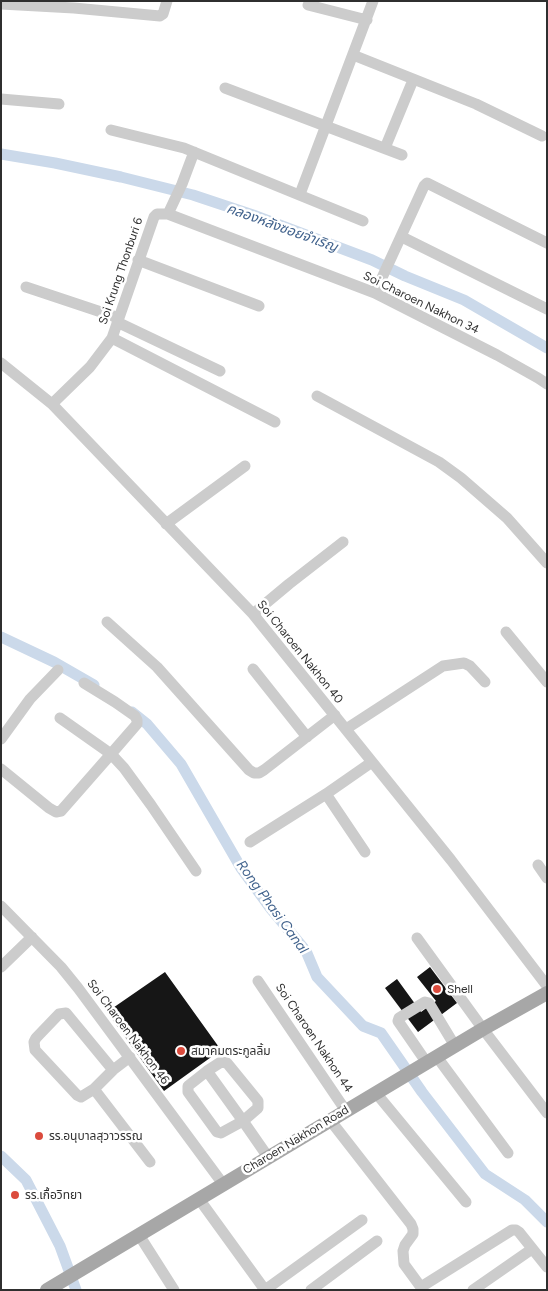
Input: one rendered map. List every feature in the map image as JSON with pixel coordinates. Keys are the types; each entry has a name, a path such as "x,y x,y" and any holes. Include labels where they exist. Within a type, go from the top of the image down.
{"main road":[{"name":"Charoen Nakhon Road","path":"47,1290 483,1029 547,993"}],"street":[{"path":"1,4 66,7 160,16 163,14 167,1"},
{"path":"300,194 374,1"},
{"path":"308,5 367,20"},
{"path":"353,55 476,104 542,136"},
{"path":"385,148 413,80"},
{"path":"225,88 402,155"},
{"path":"1,99 59,104"},
{"path":"111,130 194,152 363,221"},
{"path":"168,214 194,152"},
{"path":"375,294 427,183 547,244"},
{"name":"Soi Krung Thonburi 6","path":"52,404 90,367 112,338 154,216 157,214 168,214"},
{"name":"Soi Charoen Nakhon 34","path":"168,214 375,294 547,384"},
{"path":"402,237 547,309"},
{"path":"138,260 258,306"},
{"path":"26,287 118,320 220,371"},
{"path":"112,338 275,422"},
{"name":"Soi Charoen Nakhon 40","path":"1,363 52,404 253,614 451,860 547,986"},
{"path":"317,396 439,462 461,478 507,518 547,563"},
{"path":"166,524 245,466"},
{"path":"253,614 343,542"},
{"path":"108,622 157,668 249,770 254,773 259,773 335,716"},
{"path":"506,632 547,682"},
{"path":"346,729 442,666 464,663 470,666 485,682"},
{"path":"253,669 307,737"},
{"path":"1,739 30,698 58,670"},
{"path":"1,769 49,808 56,812 61,811 136,724 136,718 84,683"},
{"path":"60,718 111,754 124,768 196,871"},
{"path":"250,842 326,794 372,762"},
{"path":"326,794 366,852"},
{"path":"538,865 547,878"},
{"name":"Soi Charoen Nakhon 46","path":"1,906 62,967 223,1184"},
{"path":"1,967 32,937"},
{"path":"417,938 547,1113"},
{"name":"Soi Charoen Nakhon 44","path":"258,981 346,1111"},
{"path":"455,1046 429,1003 425,1002 399,1018 398,1021 508,1153"},
{"path":"113,1070 66,1013 59,1014 34,1042 35,1050 77,1095 84,1097 130,1057"},
{"path":"221,1062 227,1062 258,1101 258,1108 226,1132 217,1132 188,1092 187,1088 207,1072 221,1062"},
{"path":"207,1072 268,1157"},
{"path":"94,1089 150,1162"},
{"path":"376,1093 466,1202"},
{"path":"330,1120 414,1229 413,1234 405,1245 403,1258 404,1264 422,1288 512,1230 519,1232 547,1267"},
{"path":"199,1199 265,1290 362,1220"},
{"path":"139,1235 174,1290"},
{"path":"311,1290 377,1241"},
{"path":"473,1290 532,1249"}],"building":[{"name":"Shell","path":"430,967 457,1003 418,1032 385,988 397,979 421,1012 436,1001 417,977"},
{"path":"165,972 221,1050 164,1091 107,1012"}],"waterway":[{"name":"คลองหลังซอยจำเริญ","path":"1,154 121,177 193,195 253,215 372,260 405,276 464,300 547,348"},
{"name":"Rong Phasi Canal","path":"1,637 54,662 94,685"},
{"name":"Rong Phasi Canal","path":"132,712 147,724 181,764 241,868 271,909 306,951 317,977 363,1026 381,1033 422,1092 485,1174 525,1200 547,1222"},
{"path":"1,1156 26,1180 60,1246 76,1290"}],"place":[{"name":"Shell","path":"437,989"},
{"name":"สมาคมตระกูลลิ้ม","path":"181,1051"},
{"name":"รร.อนุบาลสุวาวรรณ","path":"39,1136"},
{"name":"รร.เกื้อวิทยา","path":"15,1195"}]}
